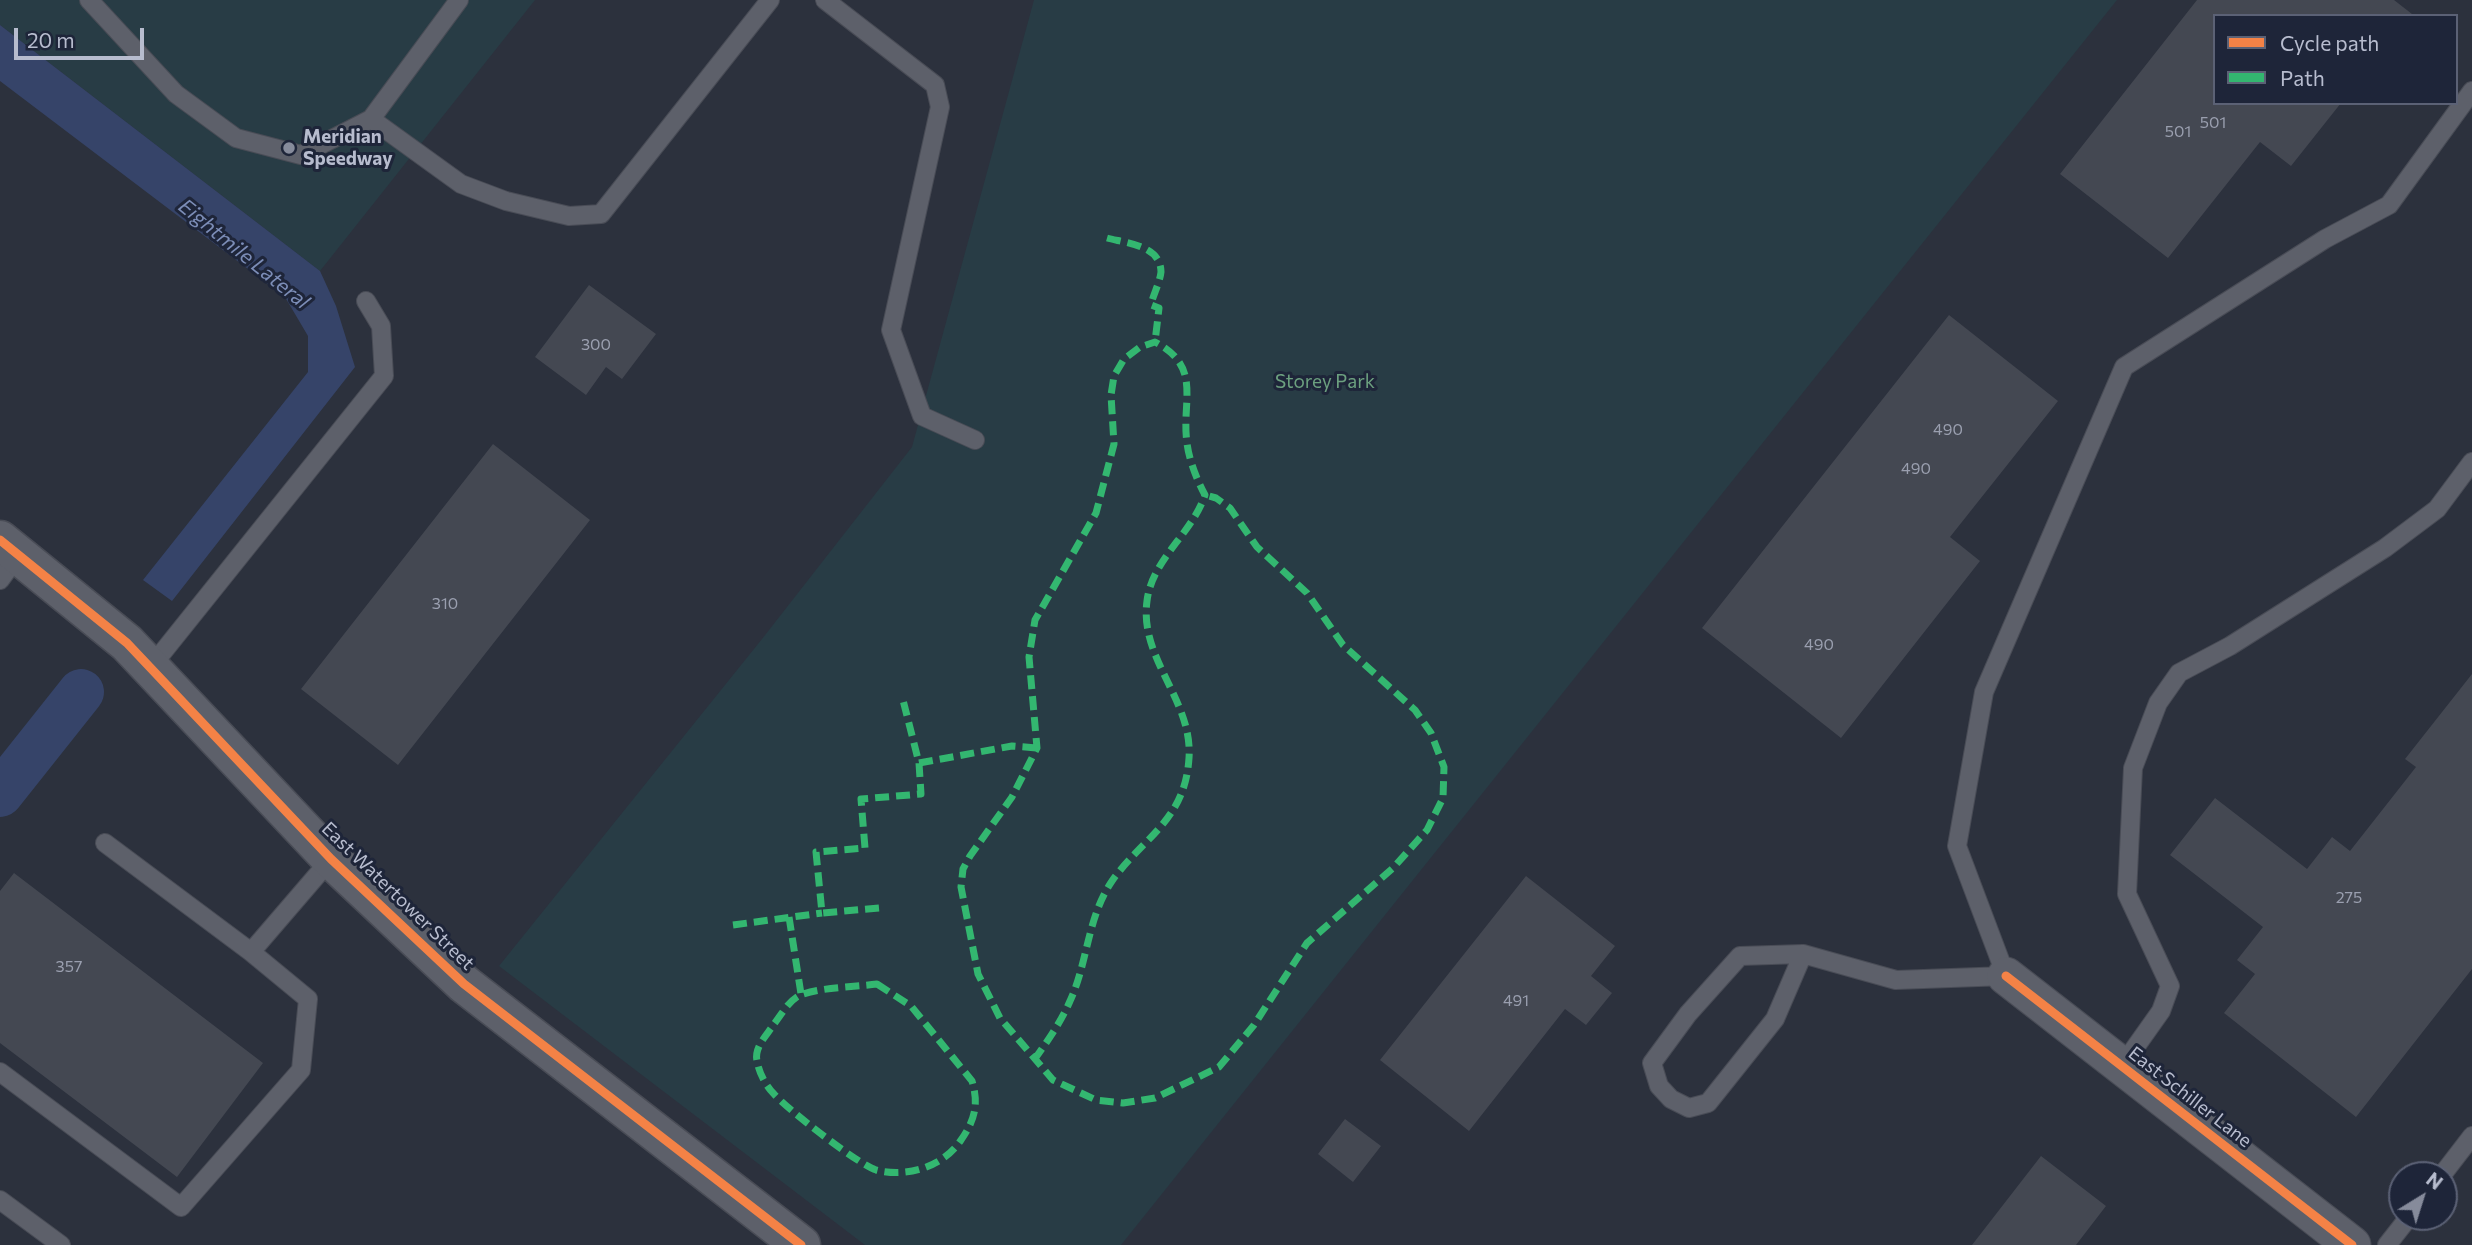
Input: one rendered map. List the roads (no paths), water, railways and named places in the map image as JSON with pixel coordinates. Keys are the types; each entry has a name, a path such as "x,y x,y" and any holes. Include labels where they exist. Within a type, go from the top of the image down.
{"street":[{"name":"East Watertower Street","path":"6,558 98,619 150,668 331,859 464,984 801,1245"},
{"name":"East Schiller Lane","path":"2006,976 2352,1245"}],"lane":[{"path":"89,0 176,94 236,138 301,155 370,119 459,0"},
{"path":"370,119 461,184 506,201 569,216 601,214 770,0"},
{"path":"825,0 935,85 940,107 891,330 922,415 975,440"},
{"path":"1803,954 1775,1019 1708,1103 1689,1108 1671,1099 1659,1086 1652,1063 1688,1014 1740,956 1803,954 1896,980 2006,976 1957,846 1984,692 2124,367 2325,239 2389,205 2472,91"},
{"path":"150,668 384,376 382,327 366,301"},
{"path":"2122,1066 2161,1011 2170,986 2127,894 2133,768 2158,703 2179,673 2230,646 2385,548 2437,509 2472,462"},
{"path":"0,1072 181,1207 301,1070 308,999 251,952 105,843"},
{"path":"251,952 331,859"},
{"path":"2453,1161 2472,1136"},
{"path":"0,1200 61,1245"},
{"path":"2387,1245 2398,1231"}],"water":[{"name":"Eightmile Lateral","path":"0,25 320,271 336,306 355,367 172,601 143,580 308,372 308,336 285,297 0,81"}],"waterway":[{"name":"Eightmile Lateral","path":"0,794 81,692"}],"place":[{"name":"Meridian Speedway","path":"289,148"}],"park label":[{"name":"Storey Park","path":"1325,382"}]}
